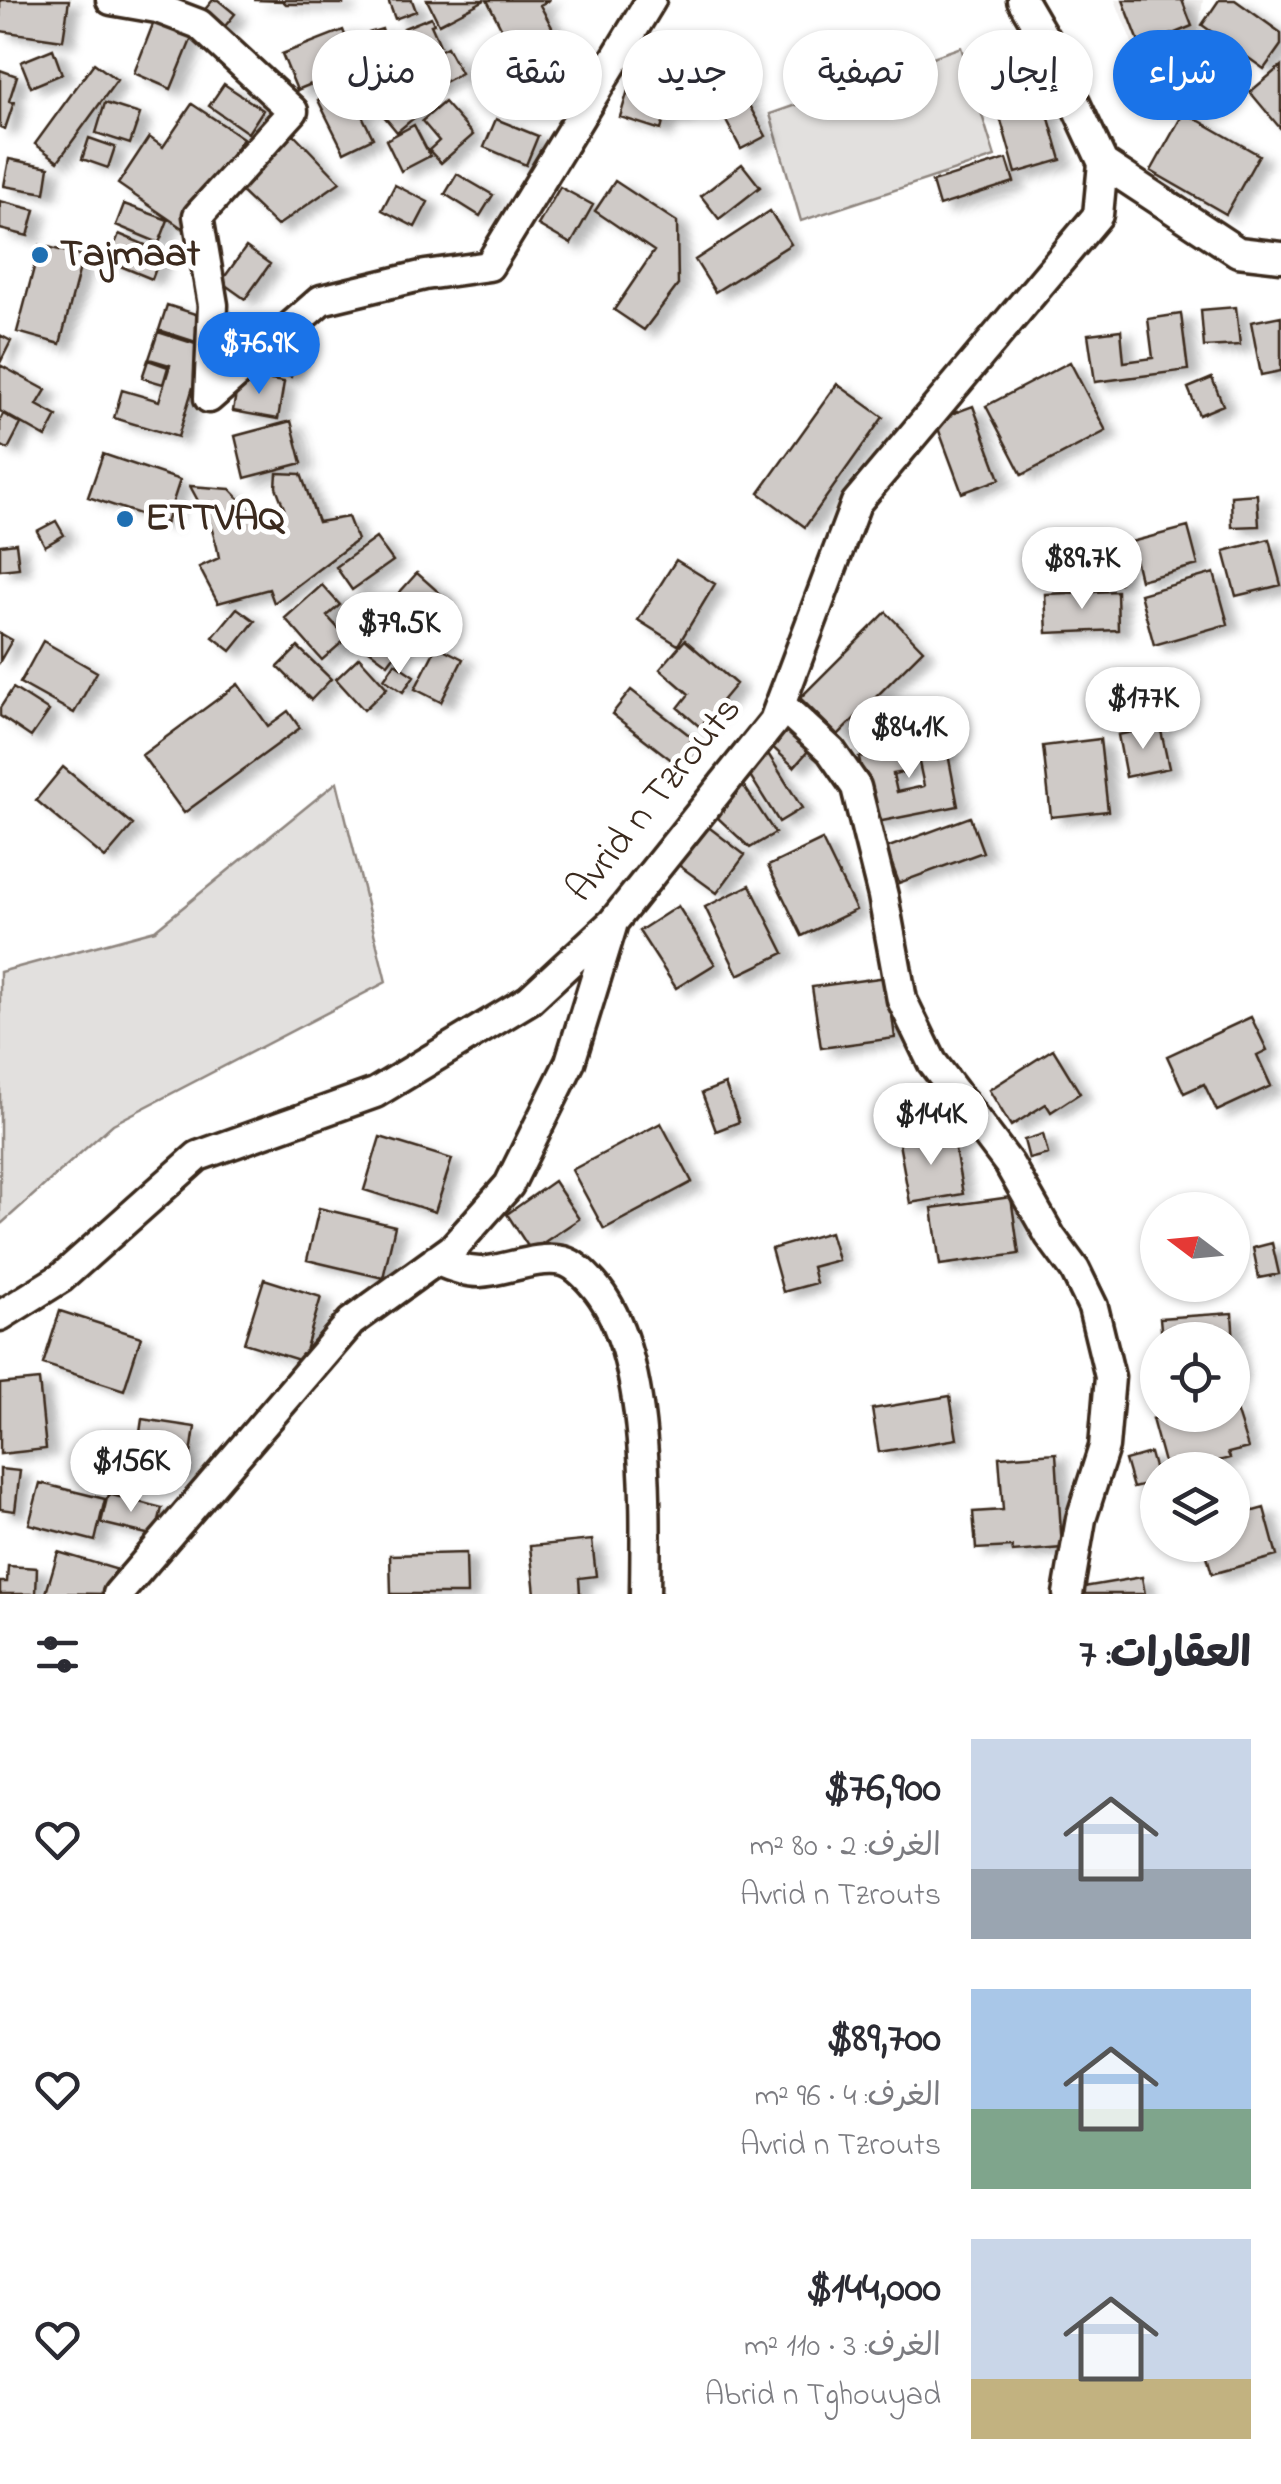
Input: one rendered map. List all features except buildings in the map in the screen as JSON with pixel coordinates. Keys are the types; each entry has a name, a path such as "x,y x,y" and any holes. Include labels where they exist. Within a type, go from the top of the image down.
{"street":[{"path":"111,0 157,8 199,24 293,111 198,216 214,306 209,398 321,300 425,275 489,266 651,0"},
{"path":"1022,0 1046,41 1103,163 1238,252 1281,258"},
{"name":"Avrid n Tzrouts","path":"0,1316 61,1278 198,1156 375,1092 529,1000 613,922 774,721 856,503 1098,215 1103,163"},
{"path":"780,704 830,751 856,787 902,1000 932,1062 1009,1164 1093,1306 1110,1377 1104,1447 1081,1518 1068,1594"},
{"path":"118,1594 351,1322 452,1249 509,1185 570,1062 613,922"},
{"path":"436,1260 480,1272 528,1262 562,1261 581,1270 599,1291 613,1314 628,1359 637,1405 646,1508 645,1594"}],"shaded area":[{"path":"1115,0 1203,0 1198,30 1127,30"},
{"path":"958,48 958,120 984,120 995,157 801,221 770,114 783,109 783,120 938,120 938,55"},
{"path":"337,782 386,982 113,1124 0,1225 0,972 155,930"}],"place":[{"name":"Tajmaat","path":"40,255"},
{"name":"ETTVAQ","path":"125,519"}]}
